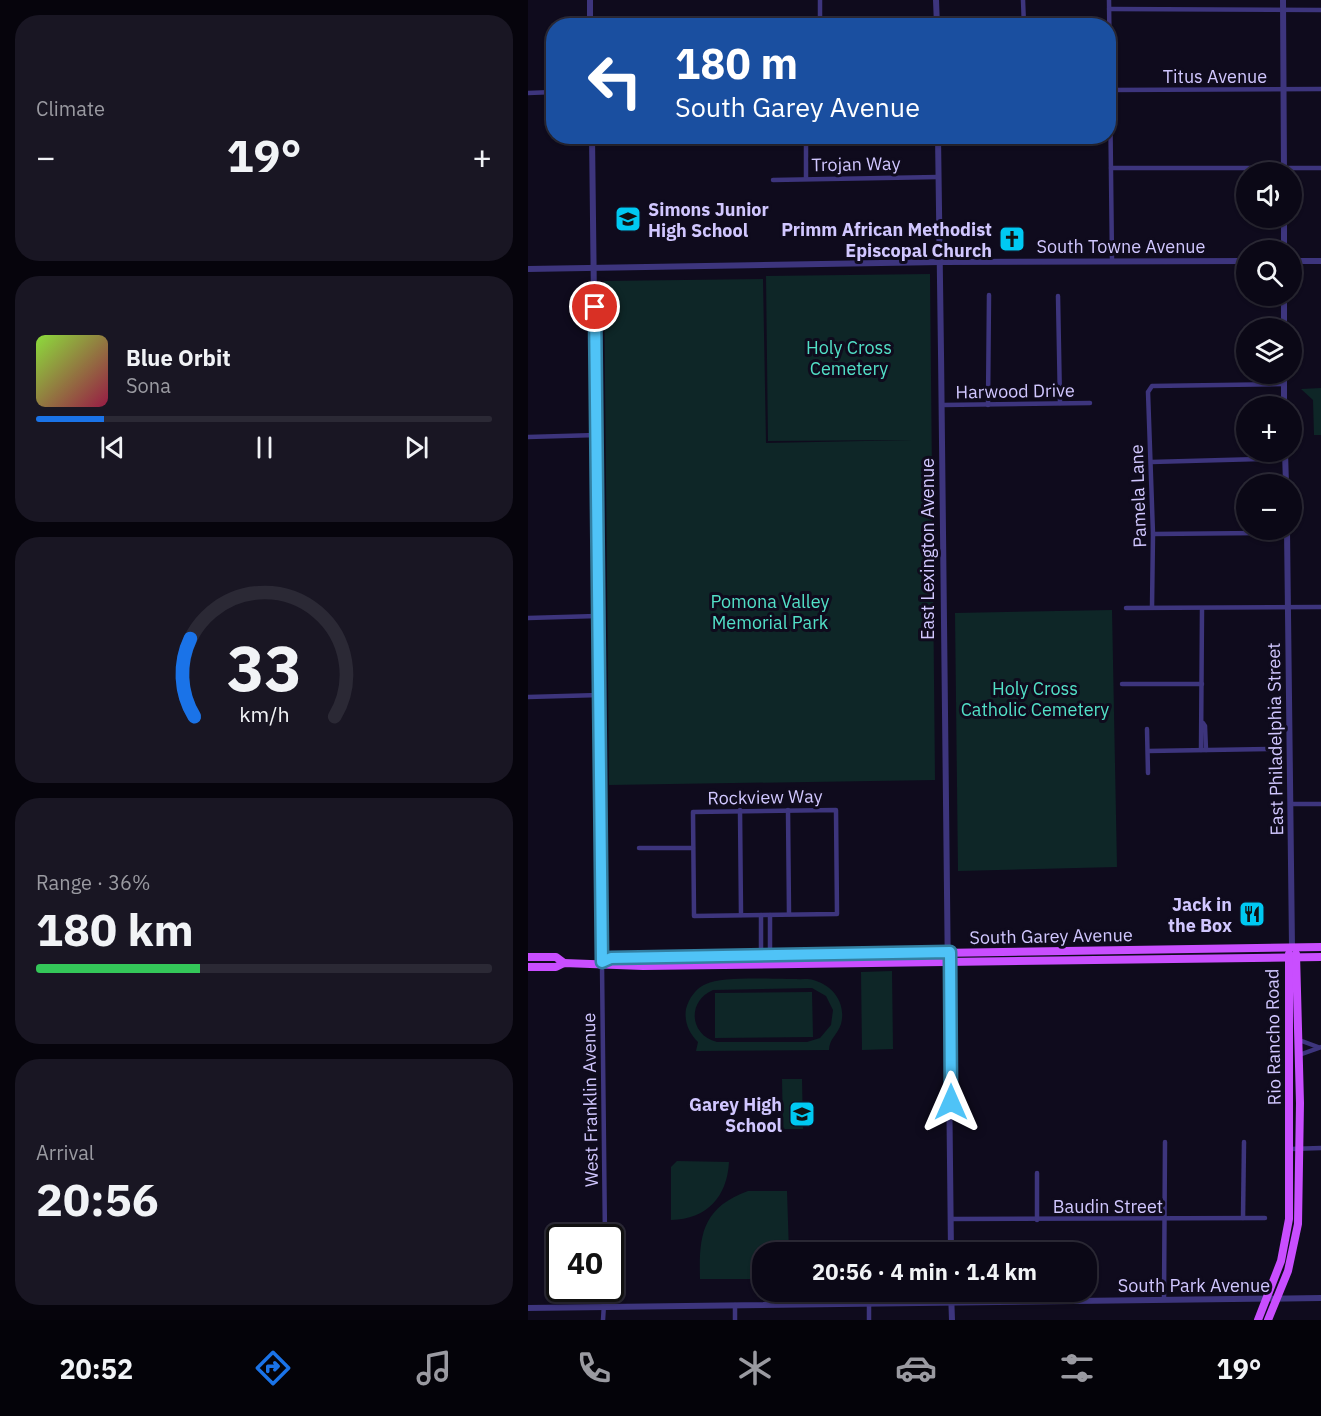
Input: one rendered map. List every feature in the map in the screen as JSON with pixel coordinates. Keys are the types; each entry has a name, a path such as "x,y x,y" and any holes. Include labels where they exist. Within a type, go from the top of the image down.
{"main road":[{"name":"South Garey Avenue","path":"602,962 611,958 766,954 1321,947"},
{"name":"Rio Rancho Road","path":"1268,1320 1288,1271 1298,1224 1299,1040 1297,957 1292,948"},
{"name":"Rio Rancho Road","path":"1258,1320 1278,1269 1289,1219 1287,957 1292,948"},
{"path":"1169,949 1170,959"},
{"name":"South Garey Avenue","path":"528,957 556,957 564,963"},
{"name":"South Garey Avenue","path":"528,967 556,967 564,963 602,962 643,966 1321,957"},
{"path":"1288,1044 1294,1051 1295,1064 1299,1073"},
{"path":"1289,1111 1300,1111"}],"street":[{"path":"590,0 590,18"},
{"path":"820,0 820,18"},
{"path":"936,0 937,18"},
{"path":"1023,0 1024,18"},
{"path":"1109,0 1109,18"},
{"path":"1283,0 1284,162"},
{"path":"1109,9 1321,10"},
{"name":"Titus Avenue","path":"1116,90 1321,89"},
{"path":"528,93 546,92"},
{"path":"592,144 602,962"},
{"path":"806,144 806,178"},
{"name":"East Lexington Avenue","path":"938,144 943,635 950,952 951,1242"},
{"path":"1110,144 1112,261"},
{"path":"1111,168 1236,170"},
{"path":"1302,170 1321,168"},
{"name":"Trojan Way","path":"773,180 938,177"},
{"name":"South Towne Avenue","path":"528,269 941,262 1236,261"},
{"path":"1302,261 1321,261"},
{"path":"988,405 989,295"},
{"path":"1058,296 1060,403"},
{"path":"1284,384 1284,396"},
{"name":"Pamela Lane","path":"1152,607 1153,534 1148,392 1152,386 1284,384"},
{"name":"Harwood Drive","path":"942,405 1090,403"},
{"path":"528,437 597,435"},
{"path":"1150,462 1236,460"},
{"path":"1153,534 1236,533"},
{"name":"East Philadelphia Street","path":"1287,540 1292,948"},
{"path":"1126,608 1321,607"},
{"path":"1202,609 1202,684 1205,726 1203,750"},
{"path":"528,618 597,616"},
{"path":"1122,684 1202,684"},
{"path":"528,697 600,695"},
{"path":"1147,729 1148,773"},
{"path":"1148,751 1269,749"},
{"path":"1291,804 1321,804"},
{"path":"740,810 741,915"},
{"path":"639,848 693,848 694,916 789,915 788,810"},
{"name":"Rockview Way","path":"693,848 693,812 836,810 837,914 789,915"},
{"path":"761,915 766,964"},
{"path":"766,964 770,915"},
{"name":"West Franklin Avenue","path":"602,962 605,1224"},
{"path":"1299,1040 1320,1047"},
{"path":"1299,1055 1320,1047"},
{"path":"1164,1300 1165,1142"},
{"path":"1243,1218 1244,1142"},
{"path":"1290,1149 1321,1148"},
{"path":"1036,1220 1037,1173"},
{"name":"Baudin Street","path":"951,1219 1266,1218"},
{"name":"South Park Avenue","path":"1097,1301 1321,1298"},
{"path":"603,1320 605,1302"},
{"path":"951,1302 952,1320"},
{"name":"South Park Avenue","path":"528,1308 951,1302"},
{"path":"868,1304 868,1320"},
{"path":"735,1305 735,1320"}],"green space":[{"name":"Pomona Valley Memorial Park","path":"930,274 935,780 609,785 604,281 763,279 766,443 913,440 768,441 766,276"},
{"path":"1321,388 1321,435 1314,435 1313,400 1301,389"},
{"name":"Holy Cross Catholic Cemetery","path":"1112,610 1117,867 958,871 955,613"},
{"path":"892,971 893,1049 862,1050 861,972"},
{"path":"808,979 830,988 839,1000 841,1024 830,1043 829,1050 696,1051 698,1042 688,1027 686,1009 693,994 699,988 715,981 726,980","holes":["812,988 826,996 833,1010 831,1025 820,1038 807,1042 717,1042 701,1032 695,1017 695,1009 699,1002 713,990"]},
{"path":"812,992 813,1037 715,1038 715,993"},
{"path":"782,1079 802,1079 803,1129 783,1129"},
{"path":"677,1161 729,1162 724,1186 713,1204 695,1215 671,1220 671,1167"},
{"path":"748,1191 787,1191 789,1242 752,1242 752,1279 700,1279 700,1250 706,1226 712,1215 732,1198"}],"place":[{"name":"Simons Junior High School","path":"628,219"},
{"name":"Primm African Methodist Episcopal Church","path":"1012,239"},
{"name":"Jack in the Box","path":"1252,914"},
{"name":"Garey High School","path":"802,1114"}],"route":[{"path":"595,307 602,962 611,958 950,952 951,1102"}],"park label":[{"name":"Holy Cross Cemetery","path":"849,357"}]}
